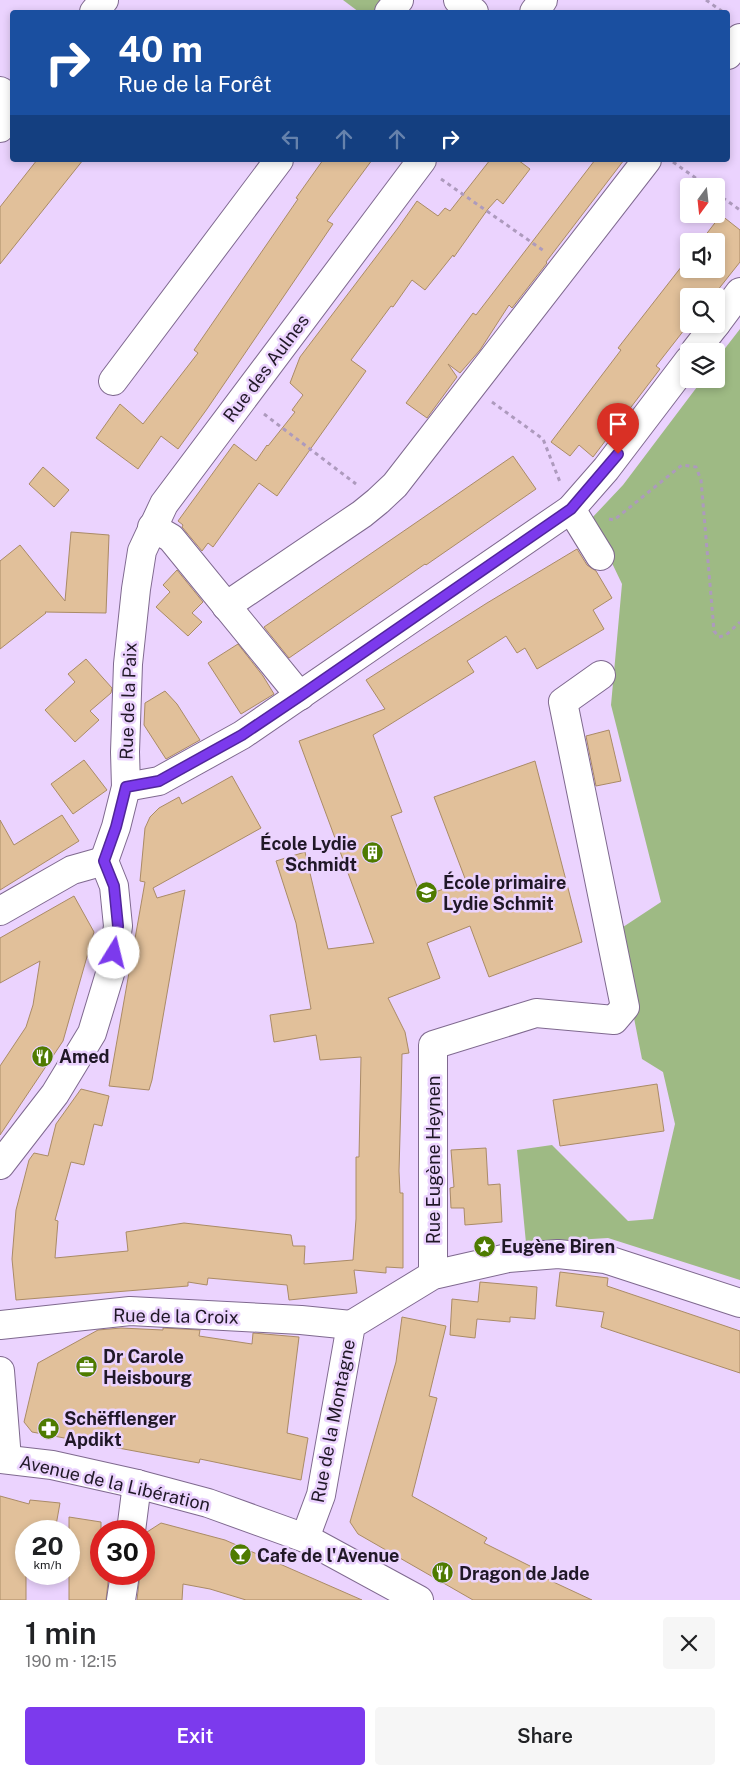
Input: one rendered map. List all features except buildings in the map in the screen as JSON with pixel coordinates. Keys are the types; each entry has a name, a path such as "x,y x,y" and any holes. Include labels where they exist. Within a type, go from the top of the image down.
{"street":[{"path":"96,10 104,0"},
{"path":"391,10 399,0"},
{"path":"458,0 471,10"},
{"path":"730,52 740,38"},
{"path":"0,128 10,115"},
{"path":"113,381 277,162"},
{"name":"Rue des Aulnes","path":"136,589 142,551 164,504 421,162"},
{"path":"226,606 378,502 395,485 645,162"},
{"path":"725,312 740,292"},
{"path":"701,343 709,333"},
{"path":"126,787 159,781 242,735 571,509 606,469 680,372"},
{"path":"571,509 600,556"},
{"path":"152,527 171,538 300,696"},
{"name":"Rue de la Paix","path":"104,861 116,827 126,787 125,752 128,664 136,589"},
{"name":"Rue Eugène Heynen","path":"433,1275 433,1045 536,1013 614,1020 625,1007 563,702 601,675"},
{"path":"0,911 72,870 104,861 114,886 118,926 112,967 92,1034 55,1094 0,1165"},
{"name":"Rue de la Montagne","path":"305,1538 321,1495 351,1325 433,1275 508,1258 558,1254 605,1259 740,1302"},
{"name":"Rue de la Croix","path":"0,1325 130,1311 351,1325"},
{"path":"0,1371 4,1459"},
{"name":"Avenue de la Libération","path":"4,1459 52,1465 137,1484 208,1503 305,1538 419,1600"},
{"path":"132,1520 137,1484"},
{"path":"121,1600 123,1585"}],"path":[{"path":"706,0 719,10"},
{"path":"421,162 565,266"},
{"path":"673,162 696,178"},
{"path":"725,199 740,210"},
{"path":"471,387 543,439 571,509 614,520 682,465 696,467 701,480 714,632 719,637 726,635 740,622"},
{"path":"243,398 378,502"}],"green space":[{"path":"343,0 387,0 379,10 356,10"},
{"path":"740,329 740,1280 608,1238 526,1243 517,1150 552,1145 628,1221 653,1219 675,1124 663,1072 642,1059 617,931 661,902 611,705 622,584 591,519 623,485 696,388 725,388 725,348"}],"place":[{"name":"École Lydie Schmidt","path":"373,853"},
{"name":"École primaire Lydie Schmit","path":"427,892"},
{"name":"Amed","path":"43,1056"},
{"name":"Eugène Biren","path":"485,1246"},
{"name":"Dr Carole Heisbourg","path":"87,1366"},
{"name":"Schëfflenger Apdikt","path":"48,1428"},
{"name":"Cafe de l'Avenue","path":"241,1555"},
{"name":"Dragon de Jade","path":"443,1573"}],"route":[{"path":"114,953 118,926 114,886 104,861 116,827 126,787 159,781 242,735 300,696 571,509 618,454"}]}
